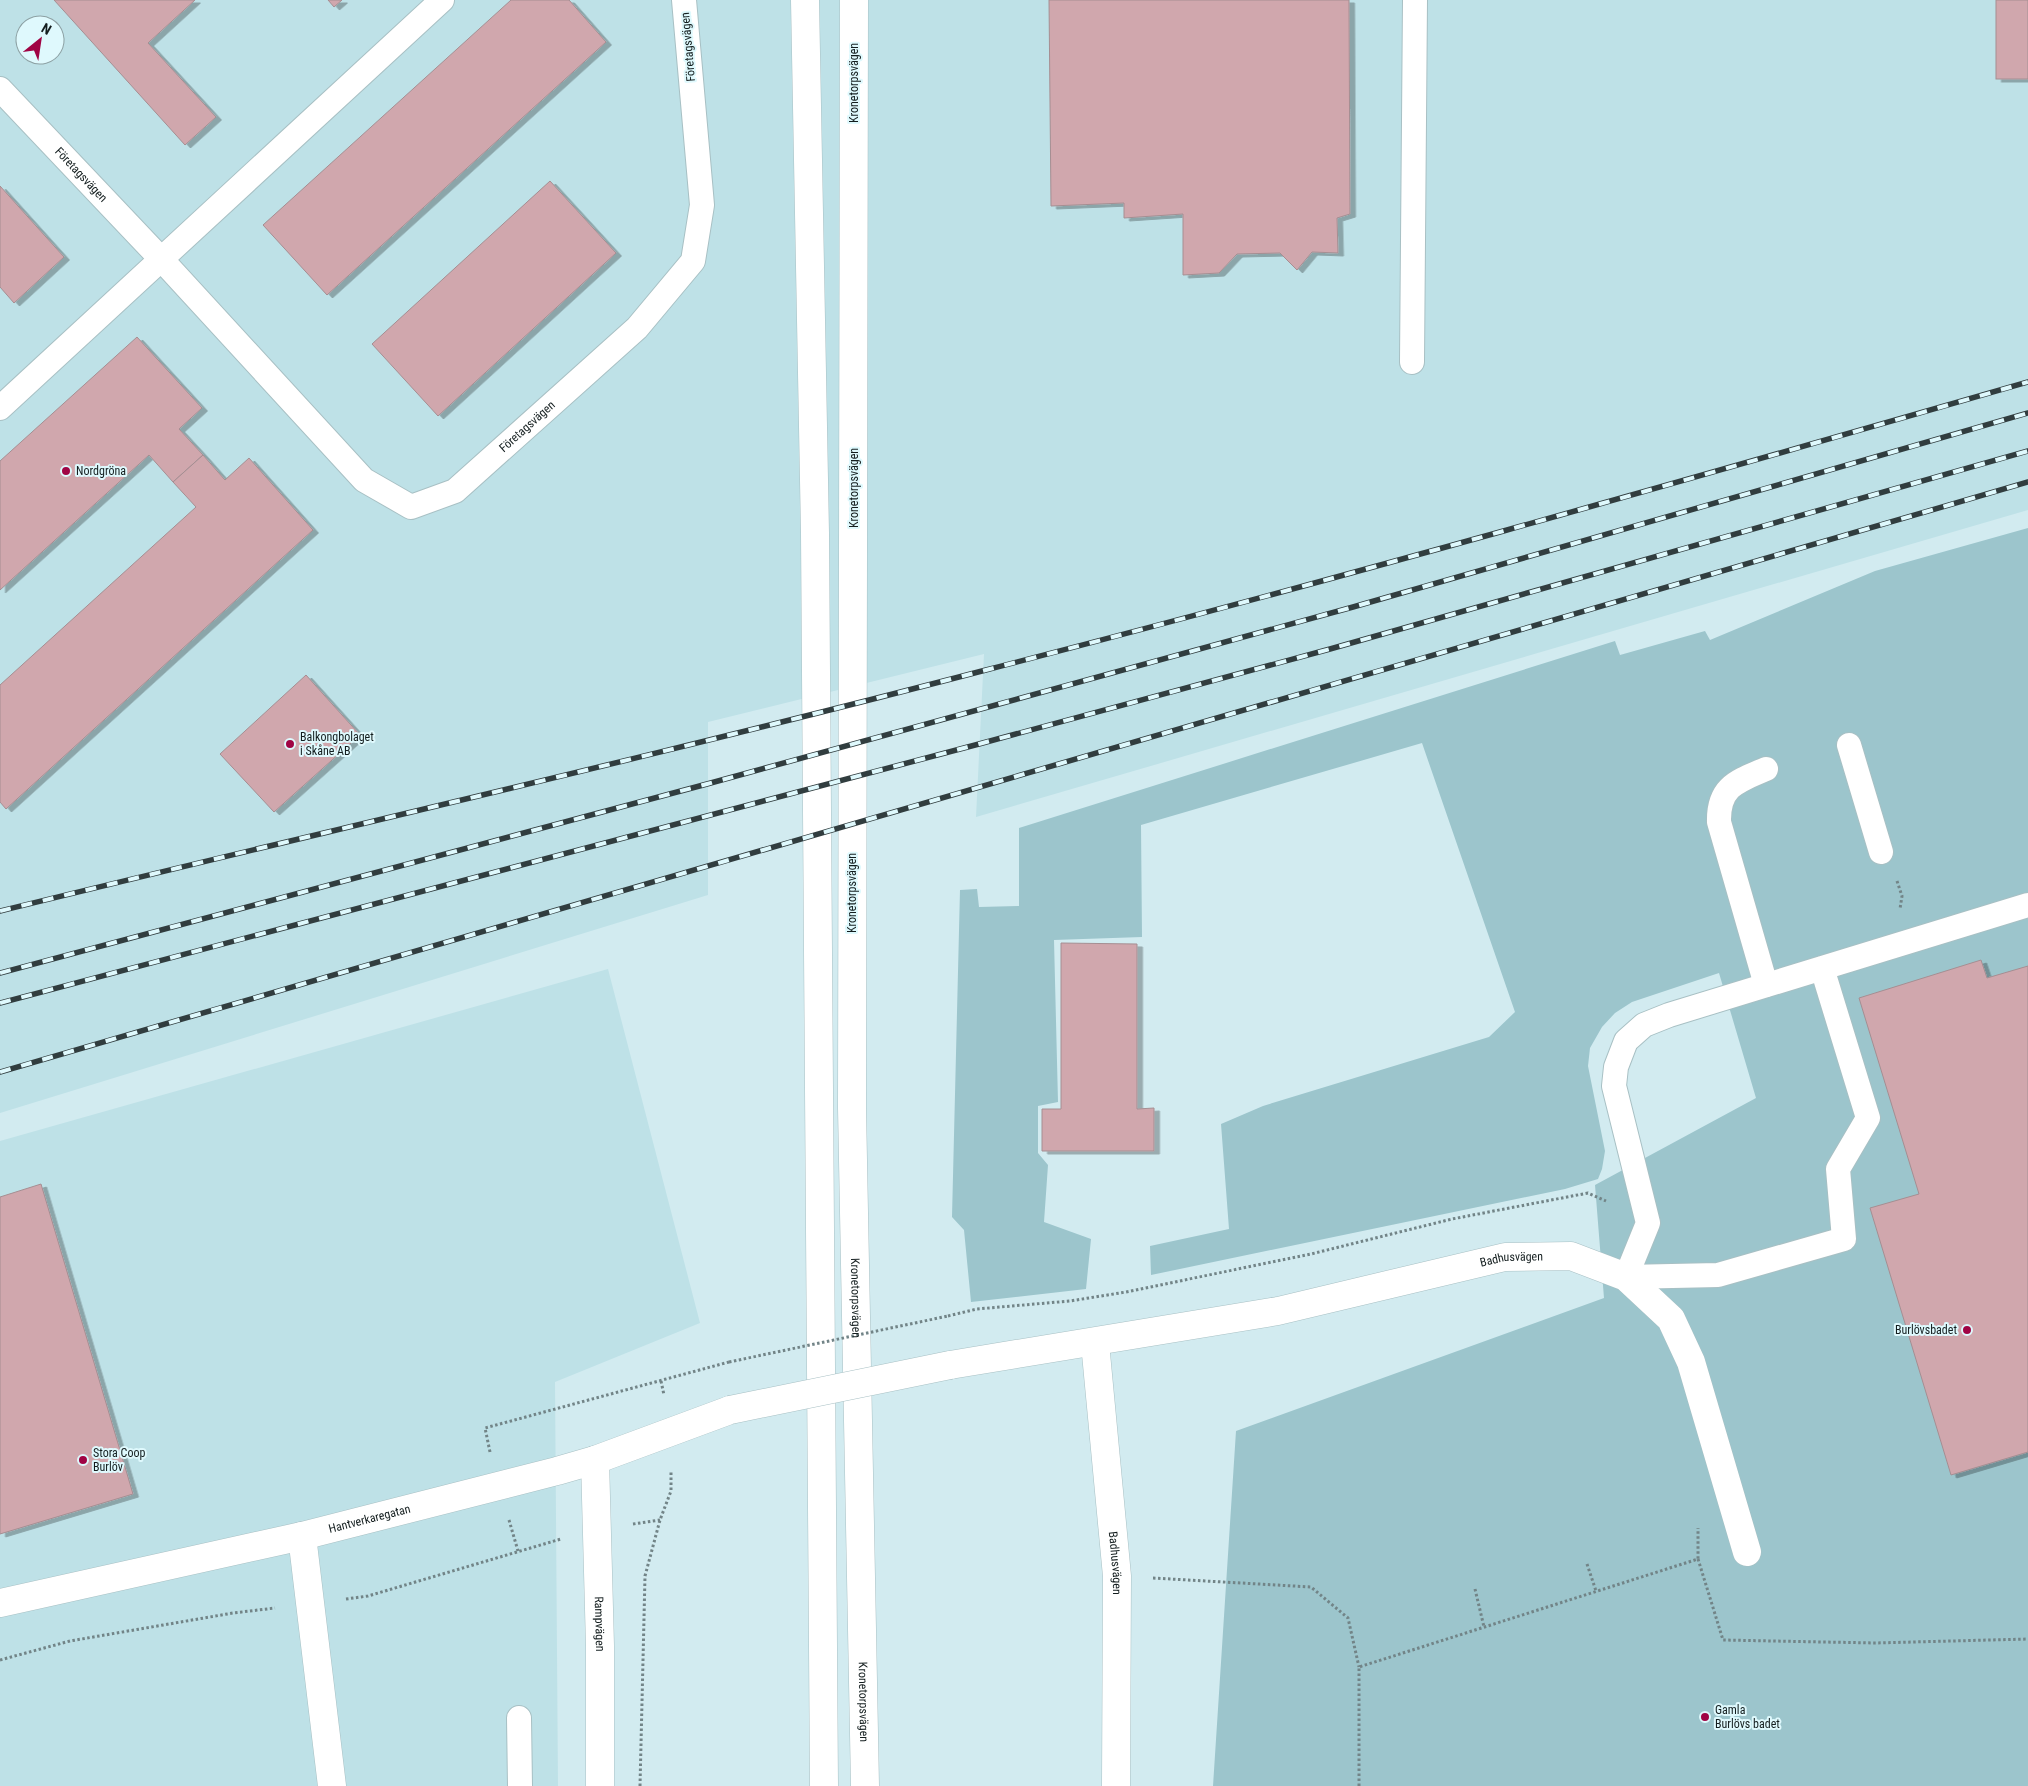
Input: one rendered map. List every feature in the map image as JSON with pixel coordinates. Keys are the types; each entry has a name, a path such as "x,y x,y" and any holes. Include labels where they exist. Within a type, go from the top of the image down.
{"main road":[{"path":"805,0 815,533 824,1786"},
{"name":"Kronetorpsvägen","path":"854,0 852,1108 865,1786"},
{"name":"Badhusvägen","path":"730,1410 950,1365 1095,1343 1278,1311 1506,1258 1571,1256 1626,1278 1671,1320 1691,1362 1747,1552"},
{"name":"Badhusvägen","path":"1095,1343 1117,1576 1116,1786"},
{"name":"Hantverkaregatan","path":"0,1603 302,1536 595,1460 730,1410"},
{"name":"Rampvägen","path":"595,1460 600,1646 600,1786"},
{"path":"302,1536 332,1786"}],"lane":[{"path":"0,408 442,0"},
{"name":"Företagsvägen","path":"0,89 162,260 364,480 411,507 455,491 637,328 693,261 702,205 684,0"},
{"path":"1412,362 1415,0"},
{"path":"1850,745 1880,852"},
{"path":"1766,770 1728,788 1718,808 1719,822 1766,985"},
{"path":"1822,968 1868,1118 1838,1169 1844,1239 1718,1275 1626,1278 1648,1222 1614,1086 1616,1067 1626,1041 1644,1025 1766,985 2028,905"},
{"path":"519,1718 520,1786"}],"path":[{"path":"729,1362 977,1310 1070,1301 1126,1292 1311,1254 1452,1219 1588,1193"},
{"path":"640,1786 645,1576 660,1520 671,1491 670,1431 661,1381"},
{"path":"1698,1528 1698,1559 1722,1640 1875,1643 2028,1639"},
{"path":"1359,1667 1698,1559"},
{"path":"1587,1564 1596,1591"},
{"path":"1117,1576 1311,1587 1348,1618 1359,1667 1359,1786"},
{"path":"1475,1589 1484,1627"}],"shaded area":[{"path":"0,0 2028,0 2028,510 976,817 984,654 708,722 708,895 0,1113"},
{"path":"2028,528 2028,1786 1213,1786 1236,1431 1604,1298 1595,1185 1756,1098 1719,973 1632,1002 1615,1013 1602,1027 1590,1048 1588,1066 1605,1151 1598,1179 1565,1189 1151,1275 1150,1246 1229,1229 1221,1124 1263,1106 1489,1037 1515,1012 1422,743 1141,825 1142,937 1054,940 1058,1102 1038,1106 1038,1153 1048,1165 1044,1222 1091,1239 1086,1289 971,1302 964,1230 952,1217 960,890 977,889 979,907 1019,906 1019,828 1615,641 1620,655 1705,631 1710,640 1875,571"},
{"path":"608,969 700,1323 555,1382 558,1786 0,1786 0,1141"}],"building":[{"path":"54,0 195,0 148,43 216,117 185,145"},
{"path":"328,0 342,0 334,7"},
{"path":"511,0 569,0 606,42 327,295 263,225"},
{"path":"1049,0 1349,0 1350,214 1337,218 1338,253 1312,252 1297,270 1280,253 1237,254 1219,273 1183,275 1183,214 1124,218 1124,203 1051,206"},
{"path":"1996,0 2028,0 2028,79 1996,79"},
{"path":"550,181 616,253 438,416 372,344"},
{"path":"0,186 64,257 14,303 0,287"},
{"name":"Nordgröna","path":"137,337 202,408 179,429 203,455 173,482 149,455 0,590 0,461"},
{"path":"203,455 225,480 249,458 313,530 6,809 0,802 0,685 196,507 173,482"},
{"name":"Balkongbolaget i Skåne AB","path":"306,675 360,735 274,812 220,754"},
{"path":"1061,943 1137,944 1137,1109 1154,1108 1154,1151 1042,1151 1042,1109 1061,1109"},
{"name":"Burlövsbadet","path":"1981,960 1987,978 2028,966 2028,1452 1951,1475 1870,1208 1919,1194 1859,998"},
{"path":"41,1184 133,1494 0,1534 0,1197"}],"railway":[{"path":"0,911 737,733 1113,637 1506,530 2028,382"},
{"path":"0,973 707,784 1353,607 2028,413"},
{"path":"0,1003 979,744 1330,649 2028,451"},
{"path":"0,1072 2028,482"}],"place":[{"name":"Nordgröna","path":"66,471"},
{"name":"Balkongbolaget i Skåne AB","path":"290,744"},
{"name":"Burlövsbadet","path":"1967,1330"},
{"name":"Stora Coop Burlöv","path":"83,1460"},
{"name":"Gamla Burlövs badet","path":"1705,1717"}]}
